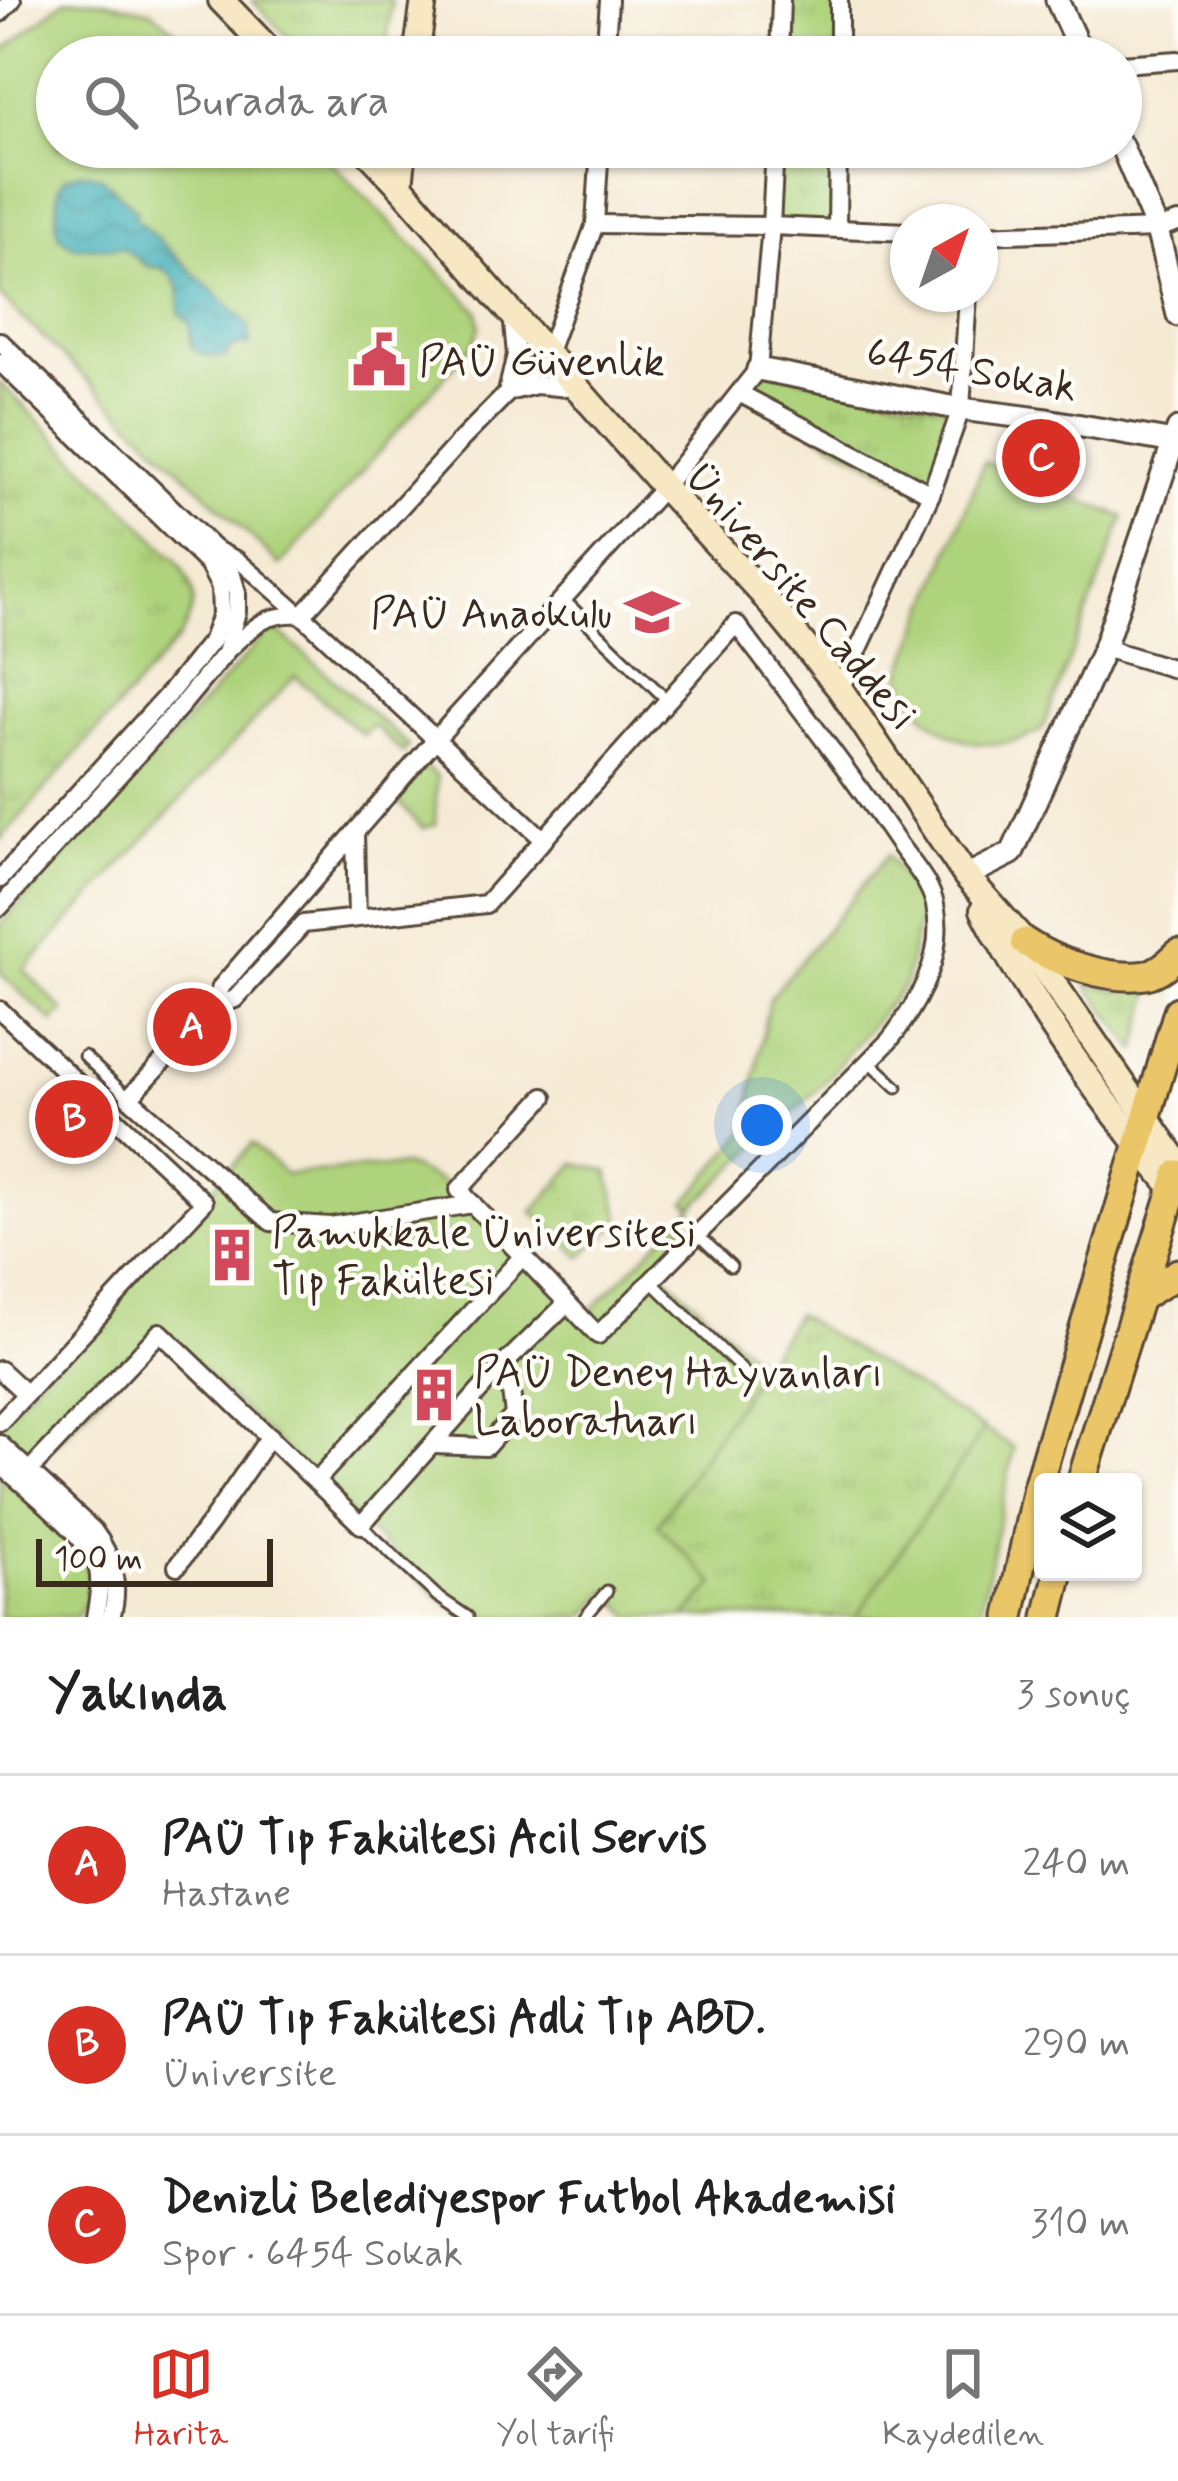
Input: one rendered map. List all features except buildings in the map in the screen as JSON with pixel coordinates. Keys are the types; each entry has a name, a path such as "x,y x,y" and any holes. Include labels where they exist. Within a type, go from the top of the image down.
{"main road":[{"path":"221,0 256,36"},
{"path":"419,36 424,0"},
{"name":"Üniversite Caddesi","path":"382,168 760,591 840,689 966,876 1025,942 1143,1133"},
{"path":"400,186 402,168"},
{"path":"966,876 1009,960 1143,1133 1175,1187 1084,1473"},
{"path":"1025,942 1067,963 1136,975 1153,973 1178,954"},
{"path":"1010,1617 1036,1487 1178,1011"},
{"path":"1140,1297 1178,1273"},
{"path":"1048,1617 1057,1581"}],"street":[{"path":"0,13 12,0"},
{"path":"606,36 609,0"},
{"path":"780,36 782,0"},
{"path":"838,36 839,0"},
{"path":"1057,0 1073,36"},
{"path":"1142,63 1178,60"},
{"path":"302,615 548,352 595,224 599,168"},
{"path":"472,1204 330,1226 271,1222 129,1099 214,1007 221,986 741,394 758,369 774,168"},
{"path":"837,228 838,168"},
{"path":"1135,168 1168,225 1178,315"},
{"path":"595,224 890,231"},
{"path":"998,235 1168,225"},
{"path":"840,689 931,494 962,409 967,312"},
{"path":"506,394 515,365 512,313"},
{"path":"0,341 214,549 232,575 237,592 237,612 225,652"},
{"path":"0,362 208,564 220,587 221,614 212,640 171,691 0,879"},
{"name":"6454 Sokak","path":"758,369 962,409 1176,436"},
{"path":"506,394 536,386 579,389"},
{"path":"741,394 931,494"},
{"path":"966,876 1012,853 1104,648 1176,436"},
{"path":"214,548 238,560 302,615 544,840"},
{"path":"0,907 225,652 264,619 302,615"},
{"path":"214,1007 235,999 303,925 486,904 736,624 931,890 937,910 936,944 926,982 903,1023 869,1061 598,1335 459,1190 544,1097"},
{"path":"1104,648 1178,670"},
{"path":"355,833 357,918"},
{"path":"0,1010 204,1202 0,1422"},
{"path":"316,1481 523,1256"},
{"path":"29,1471 160,1332 361,1525 497,1371 567,1303"},
{"path":"0,1370 26,1394"},
{"path":"434,1445 486,1447 514,1415 510,1383 497,1371"},
{"path":"176,1566 270,1436"},
{"path":"0,1444 104,1544 115,1576 111,1617"},
{"path":"0,1464 85,1543 98,1567 95,1617"}],"lane":[{"path":"563,599 667,701"},
{"path":"84,1056 129,1099"},
{"path":"869,1061 897,1087"},
{"path":"698,1235 731,1266"},
{"path":"651,1282 745,1373"},
{"path":"361,1525 436,1596 468,1617"},
{"path":"585,1617 607,1591"}],"green space":[{"path":"64,0 96,0 152,11 181,36 36,36 36,168 337,168 478,311 480,327 474,343 280,565 0,296 0,54"},
{"path":"252,0 392,0 388,36 287,36"},
{"path":"781,0 839,0 839,36 780,36"},
{"path":"774,168 838,168 837,228 771,226"},
{"path":"758,369 961,409 931,494 741,394"},
{"path":"0,382 176,559 193,597 180,637 0,840"},
{"path":"984,462 1124,517 1042,730 999,743 978,743 940,728 924,714 901,675"},
{"path":"278,631 409,746 403,753 373,725 363,735 295,676 24,970 64,1011 53,1022 0,973 0,925 266,634"},
{"path":"428,769 437,777 435,825 422,828 396,799 419,770"},
{"path":"888,855 922,906 905,984 821,1086 693,1207 686,1202 745,1132 769,999"},
{"path":"1086,984 1122,991 1152,988 1137,1051"},
{"path":"252,1144 286,1174 407,1166 459,1190 583,1318 693,1207 661,1271 762,1365 658,1525 715,1584 685,1617 632,1617 607,1591 585,1617 468,1617 437,1596 161,1332 29,1471 0,1443 0,1422"},
{"path":"576,1163 608,1171 621,1220 581,1257 533,1212"},
{"path":"796,1314 984,1429 856,1617 685,1617 715,1584 658,1525"},
{"path":"984,1429 1014,1448 979,1617 856,1617"},
{"path":"0,1476 83,1560 89,1582 77,1617 0,1617"}],"water":[{"path":"83,172 100,176 137,211 133,216 244,320 250,345 232,347 225,357 199,353 191,347 190,324 180,314 179,288 171,274 147,266 123,248 74,247 60,237 56,223 59,187 65,178"}],"place":[{"name":"PAÜ Güvenlik","path":"379,360"},
{"name":"Denizli Belediyespor Futbol Akademisi","path":"1041,458"},
{"name":"PAÜ Anaokulu","path":"652,612"},
{"name":"PAÜ Tıp Fakültesi Acil Servis","path":"192,1027"},
{"name":"PAÜ Tıp Fakültesi Adli Tıp ABD.","path":"74,1119"},
{"name":"Pamukkale Üniversitesi Tıp Fakültesi","path":"232,1255"},
{"name":"PAÜ Deney Hayvanları Laboratuarı","path":"434,1395"}]}
